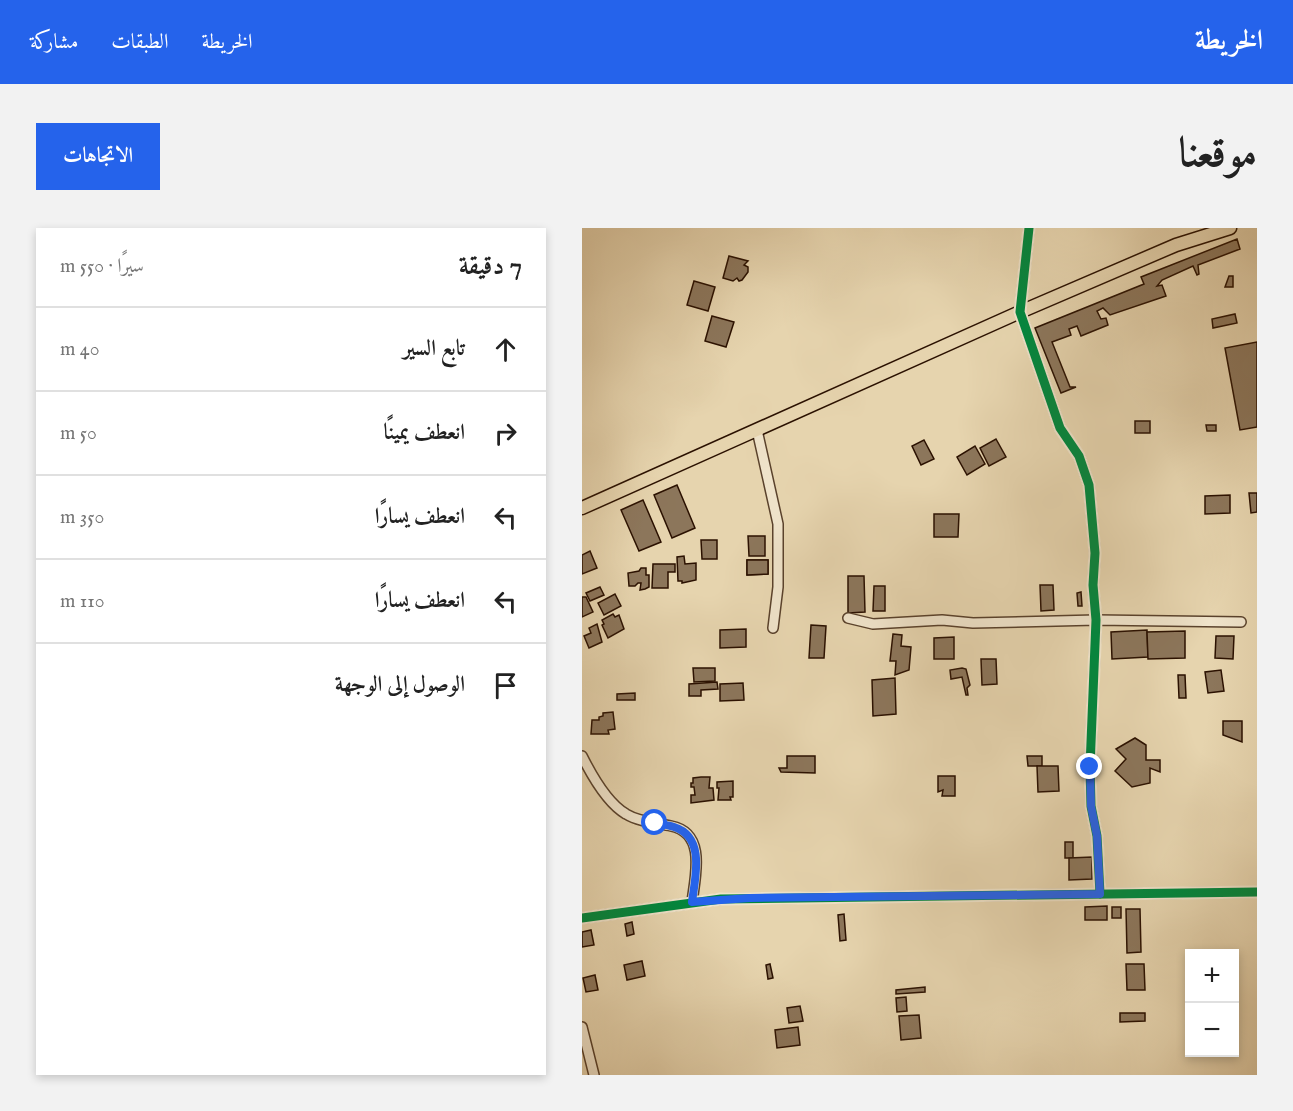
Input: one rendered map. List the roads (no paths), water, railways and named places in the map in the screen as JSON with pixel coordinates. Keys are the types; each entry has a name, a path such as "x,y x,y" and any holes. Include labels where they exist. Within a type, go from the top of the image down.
{"main road":[{"path":"582,508 1020,312 1176,245 1230,228"}],"street":[{"path":"1029,228 1020,312 1060,428 1079,456 1089,485 1095,553 1093,585 1096,620 1090,767 1091,806 1097,836 1100,894"},
{"path":"757,430 778,524 779,566 773,628"},
{"path":"848,618 873,624 942,620 973,623 1096,620 1241,622"},
{"path":"582,756 599,786 617,808 629,816 675,827 684,832 691,841 698,857 692,902"},
{"path":"582,918 692,902 750,898 1257,892"},
{"path":"582,1028 594,1075"}]}
